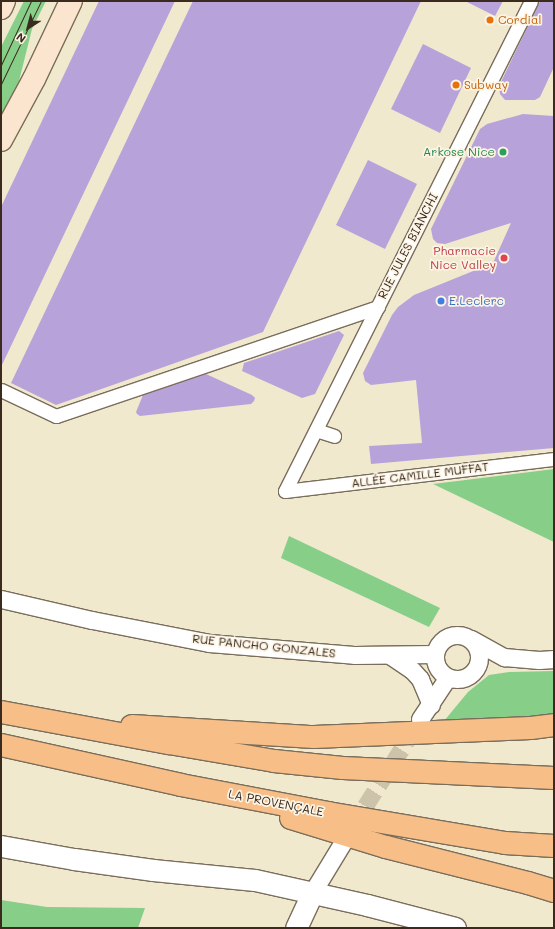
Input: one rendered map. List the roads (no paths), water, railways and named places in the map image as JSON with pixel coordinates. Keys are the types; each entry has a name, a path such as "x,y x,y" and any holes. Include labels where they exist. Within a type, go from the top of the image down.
{"highway":[{"path":"1,712 168,744 274,761 343,768 554,778"},
{"path":"67,724 177,727 314,737 531,728 554,725"},
{"name":"LA PROVENÇALE","path":"1,745 181,785 421,829 505,843 554,846"},
{"path":"181,785 386,847 554,891"}],"main road":[{"path":"1,8 4,1"},
{"path":"1,140 34,79 71,1"}],"street":[{"name":"RUE JULES BIANCHI","path":"285,491 531,1"},
{"path":"1,390 56,416 378,307"},
{"path":"316,430 334,436"},
{"name":"ALLÉE CAMILLE MUFFAT","path":"285,491 554,460"},
{"name":"RUE PANCHO GONZALES","path":"1,599 92,620 209,643 354,655 391,656 435,654"},
{"path":"504,657 463,678 448,677 437,665 435,654 442,641 448,637 456,635 470,639 504,657 539,660 554,659"},
{"path":"470,639 478,650 480,657 476,670"},
{"path":"391,656 412,670 420,679 430,705"},
{"path":"420,719 448,677"},
{"path":"296,928 312,892 343,842"},
{"path":"1,846 74,859 132,867 255,880 312,892 455,928"}],"tunnel":[{"path":"352,827 417,725"}],"tram line":[{"path":"1,65 31,1"},
{"path":"1,84 41,1"}],"place":[{"name":"Cordial","path":"490,20"},
{"name":"Subway","path":"456,85"},
{"name":"Arkose Nice","path":"503,152"},
{"name":"Pharmacie Nice Valley","path":"504,258"},
{"name":"E.Leclerc","path":"441,301"}]}
